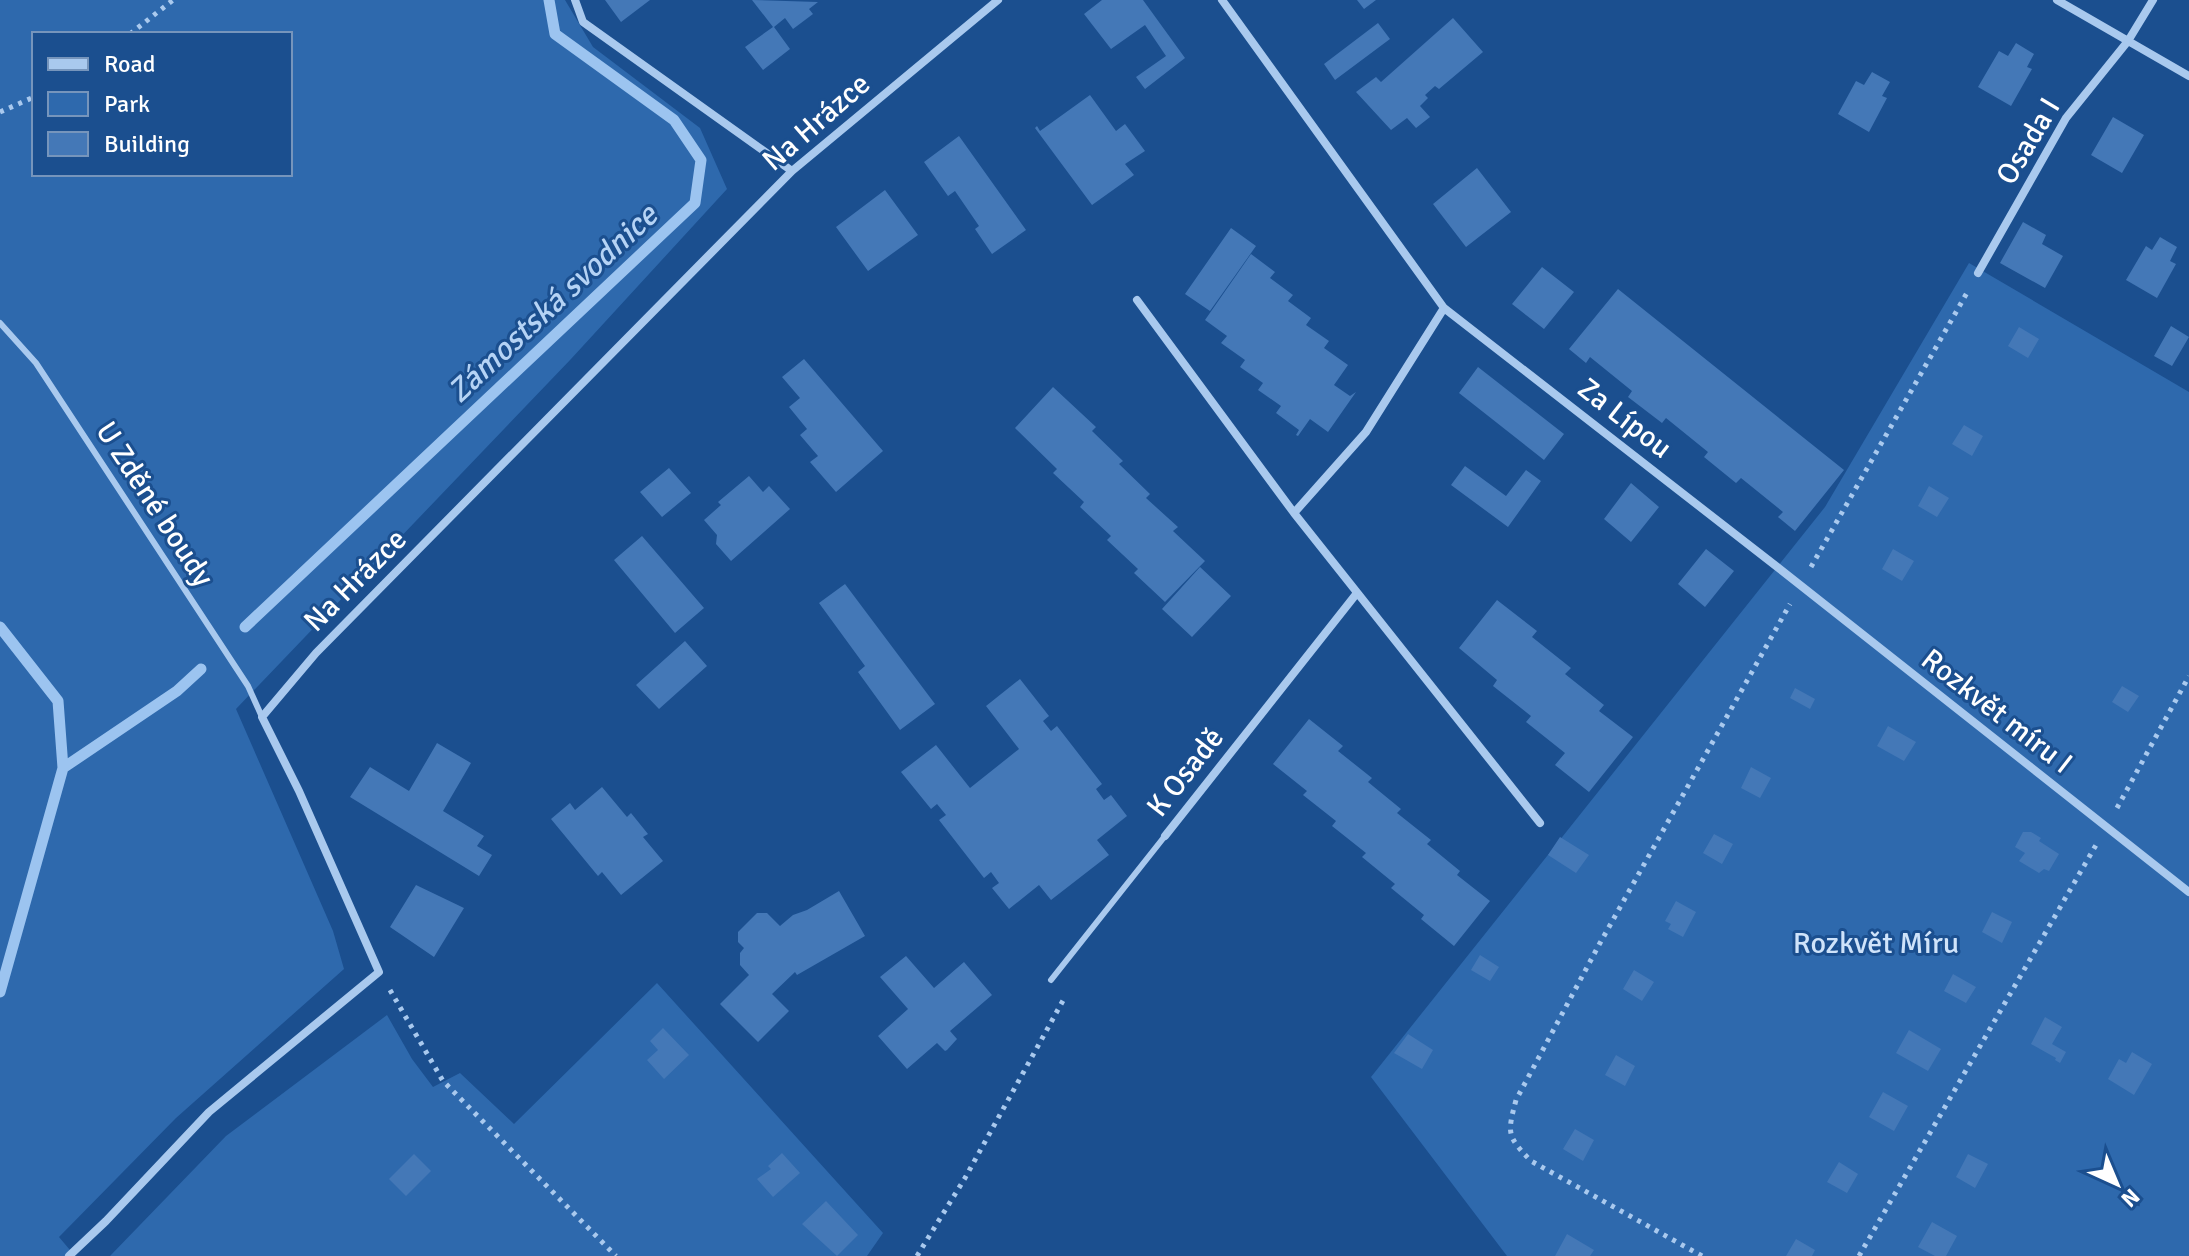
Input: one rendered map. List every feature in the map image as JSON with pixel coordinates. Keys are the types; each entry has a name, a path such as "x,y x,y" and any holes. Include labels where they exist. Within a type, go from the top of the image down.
{"street":[{"path":"575,0 583,22 792,171"},
{"name":"Na Hrázce","path":"262,717 316,653 792,171 998,0"},
{"name":"Za Lípou","path":"1222,0 1444,308 1776,566"},
{"path":"2057,0 2189,76"},
{"name":"Osada I","path":"1978,273 2066,118 2128,41 2153,0"},
{"path":"1137,300 1294,513 1540,823"},
{"path":"1294,513 1366,432 1444,308"},
{"name":"Rozkvět míru I","path":"1776,566 2189,892"},
{"name":"K Osadě","path":"1165,836 1357,593"},
{"path":"69,1256 209,1112 379,972 299,791 262,717"}],"lane":[{"name":"U Zděné boudy","path":"0,323 36,363 248,686 262,717"},
{"name":"K Osadě","path":"1051,980 1165,836"}],"path":[{"path":"133,32 173,0"},
{"path":"0,112 32,98"},
{"path":"1702,1256 1531,1161 1512,1142 1510,1124 1516,1100 1600,943 1978,273"},
{"path":"1859,1256 2106,828 2189,676"},
{"path":"379,972 443,1081 616,1256"},
{"path":"917,1256 965,1178 1067,992"}],"green space":[{"path":"0,0 565,0 593,47 700,128 727,189 571,359 236,709 333,931 344,969 176,1118 59,1237 75,1256 0,1256"},
{"name":"Rozkvět Míru","path":"1969,263 2189,392 2189,1256 1507,1256 1371,1077 1825,507"},
{"path":"657,983 883,1233 867,1256 110,1256 226,1136 387,1015 412,1059 433,1087 460,1073 514,1124"}],"building":[{"path":"605,0 650,0 621,22"},
{"path":"752,0 818,2 809,9 813,14 793,29 785,18 774,27 790,49 763,70 745,47 773,27"},
{"path":"1102,0 1143,0 1185,58 1145,89 1136,77 1166,56 1145,25 1111,49 1084,14"},
{"path":"1357,0 1376,0 1364,9"},
{"path":"1453,18 1483,52 1439,89 1435,86 1425,95 1428,98 1420,106 1430,117 1416,128 1407,118 1391,130 1356,92 1376,77 1381,82"},
{"path":"1378,23 1390,39 1335,80 1324,64"},
{"path":"2016,43 2034,54 2027,67 2032,69 2011,106 1978,87 1999,51 2008,56"},
{"path":"1872,72 1890,82 1882,96 1887,98 1869,132 1838,114 1856,81 1864,85"},
{"path":"1090,95 1116,131 1125,124 1145,151 1125,164 1134,175 1092,205 1035,128 1037,126 1040,131"},
{"path":"2113,117 2144,135 2122,173 2091,155"},
{"path":"959,136 1026,230 992,254 975,229 979,226 955,191 948,196 924,162"},
{"path":"1477,168 1511,212 1466,247 1433,204"},
{"path":"885,190 918,235 868,271 836,227"},
{"path":"2023,222 2046,235 2042,244 2063,256 2045,288 2000,263"},
{"path":"1231,228 1256,246 1210,311 1185,294"},
{"path":"2160,237 2177,247 2170,261 2176,264 2157,298 2126,280 2146,246 2152,250"},
{"path":"1251,254 1275,272 1270,278 1293,295 1288,301 1311,318 1306,325 1329,341 1324,348 1348,365 1334,385 1350,396 1356,392 1328,432 1310,419 1296,435 1299,430 1276,413 1281,406 1258,390 1263,383 1240,367 1245,360 1221,343 1227,336 1205,320"},
{"path":"1542,267 1574,292 1544,329 1512,304"},
{"path":"1618,289 1844,470 1795,531 1778,517 1783,512 1741,478 1736,483 1704,457 1708,452 1666,418 1662,423 1628,397 1632,391 1590,357 1586,363 1569,349"},
{"path":"2171,326 2189,337 2172,366 2154,356"},
{"path":"2019,327 2039,339 2028,358 2008,346"},
{"path":"804,359 883,451 836,492 810,462 818,456 800,435 807,429 789,407 800,398 782,377"},
{"path":"1478,367 1564,434 1544,460 1459,393"},
{"path":"1053,387 1096,427 1092,431 1123,461 1119,464 1150,494 1146,498 1178,527 1173,531 1205,561 1165,602 1134,573 1138,569 1107,540 1111,536 1080,507 1084,502 1053,473 1057,469 1015,428"},
{"path":"1964,425 1983,436 1972,456 1952,444"},
{"path":"1465,466 1506,496 1526,470 1541,481 1508,527 1451,485"},
{"path":"669,468 691,493 662,517 640,492"},
{"path":"749,476 763,492 769,486 790,509 731,561 716,544 717,535 704,520 721,505 718,502"},
{"path":"1631,483 1659,507 1631,542 1604,519"},
{"path":"1929,486 1949,498 1937,517 1918,506"},
{"path":"642,536 704,608 675,633 614,560"},
{"path":"1706,549 1734,571 1705,607 1678,584"},
{"path":"1893,549 1914,561 1902,581 1882,569"},
{"path":"1200,567 1231,596 1192,637 1162,609"},
{"path":"845,584 935,704 900,730 858,672 865,666 819,603"},
{"path":"1497,600 1537,631 1532,637 1571,668 1565,674 1604,705 1599,711 1633,737 1589,792 1555,765 1565,753 1526,722 1531,716 1493,686 1497,680 1459,648"},
{"path":"685,641 707,666 659,709 636,685"},
{"path":"1020,679 1049,716 1043,721 1051,731 1057,726 1102,784 1096,789 1104,800 1111,795 1127,816 1097,840 1109,855 1051,900 1039,885 1009,909 992,888 999,883 991,872 984,878 939,820 946,815 937,804 931,809 901,772 936,745 970,788 1019,749 986,706"},
{"path":"2122,686 2139,696 2128,712 2112,702"},
{"path":"1795,688 1815,699 1810,709 1790,698"},
{"path":"1309,719 1343,746 1338,751 1372,778 1368,782 1401,809 1397,813 1431,840 1427,844 1460,871 1457,875 1490,901 1454,946 1421,919 1424,915 1391,888 1395,884 1362,857 1366,853 1332,826 1336,821 1303,795 1307,791 1273,764"},
{"path":"1888,726 1916,742 1904,761 1877,746"},
{"path":"437,743 471,763 443,811 484,836 477,846 492,855 479,876 350,797 370,767 409,791"},
{"path":"1751,767 1771,778 1760,798 1741,788"},
{"path":"602,787 627,817 631,813 648,834 643,837 663,861 621,895 602,872 598,876 551,819 570,803 575,810"},
{"path":"2023,832 2031,832 2041,838 2039,841 2059,854 2049,871 2044,869 2039,873 2019,861 2025,853 2015,847"},
{"path":"1714,834 1733,844 1722,864 1703,853"},
{"path":"1560,837 1589,855 1576,873 1548,855"},
{"path":"416,885 464,908 434,957 390,927"},
{"path":"839,891 865,936 797,975 795,972 772,994 789,1011 758,1042 720,1004 749,975 740,965 740,953 744,948 738,942 738,932 757,913 767,913 780,926 793,915"},
{"path":"1676,901 1696,912 1683,937 1668,929 1671,924 1665,921"},
{"path":"1992,912 2012,922 2002,943 1982,932"},
{"path":"1480,955 1499,967 1490,981 1471,970"},
{"path":"906,956 934,988 964,962 992,995 950,1031 957,1039 947,1050 937,1043 907,1069 878,1036 908,1009 880,977"},
{"path":"1634,970 1654,982 1642,1001 1623,989"},
{"path":"1953,974 1976,987 1966,1003 1944,991"},
{"path":"2045,1017 2062,1027 2052,1044 2066,1052 2060,1063 2031,1044"},
{"path":"663,1028 689,1055 664,1079 647,1060 658,1050 650,1041"},
{"path":"1909,1030 1941,1049 1928,1071 1896,1053"},
{"path":"1408,1034 1433,1050 1422,1069 1394,1053"},
{"path":"2132,1052 2152,1064 2134,1095 2108,1079 2119,1059 2126,1063"},
{"path":"1616,1055 1635,1066 1625,1086 1605,1075"},
{"path":"1883,1092 1908,1106 1894,1131 1869,1117"},
{"path":"1575,1129 1594,1140 1583,1161 1563,1149"},
{"path":"782,1153 800,1173 773,1197 757,1179 771,1169 768,1166"},
{"path":"414,1154 431,1171 406,1196 389,1179"},
{"path":"1968,1154 1988,1164 1975,1188 1956,1177"},
{"path":"1839,1162 1858,1174 1847,1193 1827,1182"},
{"path":"826,1201 858,1235 837,1256 802,1224"},
{"path":"1932,1222 1957,1236 1946,1256 1935,1256 1918,1247"},
{"path":"1567,1234 1594,1250 1590,1256 1555,1256"},
{"path":"1796,1239 1815,1250 1812,1256 1786,1256"}],"waterway":[{"name":"Zámostská svodnice","path":"245,627 695,203 701,160 674,120 555,34 549,0"},
{"path":"0,627 58,701 63,768"},
{"name":"Zámostská svodnice","path":"0,992 63,768 177,691 201,669"}]}
